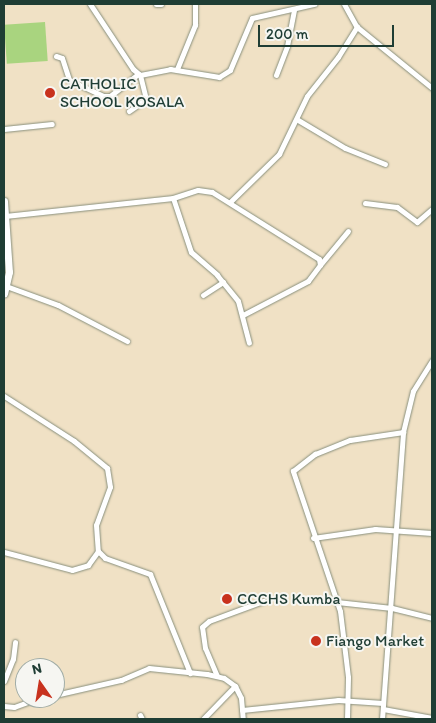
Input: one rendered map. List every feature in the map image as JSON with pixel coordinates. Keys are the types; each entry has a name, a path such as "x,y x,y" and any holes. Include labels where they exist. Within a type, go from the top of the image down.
{"main road":[{"path":"4,201 9,272 5,290"}],"street":[{"path":"90,4 139,74 146,100 129,111"},
{"path":"156,4 161,4"},
{"path":"178,69 195,25 195,4"},
{"path":"56,56 62,58 69,80 104,96 110,96 139,74 178,69 213,77 224,76 230,70 252,18 314,4"},
{"path":"344,4 357,27 432,88"},
{"path":"276,75 285,53 294,10"},
{"path":"230,202 276,158 298,120 307,96 338,57 357,27"},
{"path":"298,120 346,148 385,164"},
{"path":"4,129 52,124"},
{"path":"5,216 172,198 198,190 212,192 297,243 319,259 320,265"},
{"path":"172,198 191,252 223,282 238,301 249,343"},
{"path":"365,203 397,207 417,222 432,209"},
{"path":"243,315 303,285 348,231"},
{"path":"203,295 223,282"},
{"path":"5,290 58,305 127,341"},
{"path":"382,719 398,528 403,432 413,391 432,361"},
{"path":"4,396 74,441 107,468 110,487 96,525 98,552 88,565 72,570 4,552"},
{"path":"347,719 347,669 337,602 313,538 293,475 294,468 315,454 350,440 403,432"},
{"path":"313,538 352,530 398,528 432,533"},
{"path":"98,552 105,558 150,574 190,672"},
{"path":"217,676 205,648 202,627 209,620 263,601"},
{"path":"337,602 392,608 432,618"},
{"path":"4,681 13,659 15,642"},
{"path":"65,693 121,680 149,668 190,672 217,676 235,686 243,719"},
{"path":"204,719 235,686"},
{"path":"242,710 348,701 383,706 432,718"}],"green space":[{"path":"45,22 48,61 7,64 4,25"}],"place":[{"name":"CATHOLIC SCHOOL KOSALA","path":"50,93"},
{"name":"CCCHS Kumba","path":"227,599"},
{"name":"Fiango Market","path":"316,641"}]}
